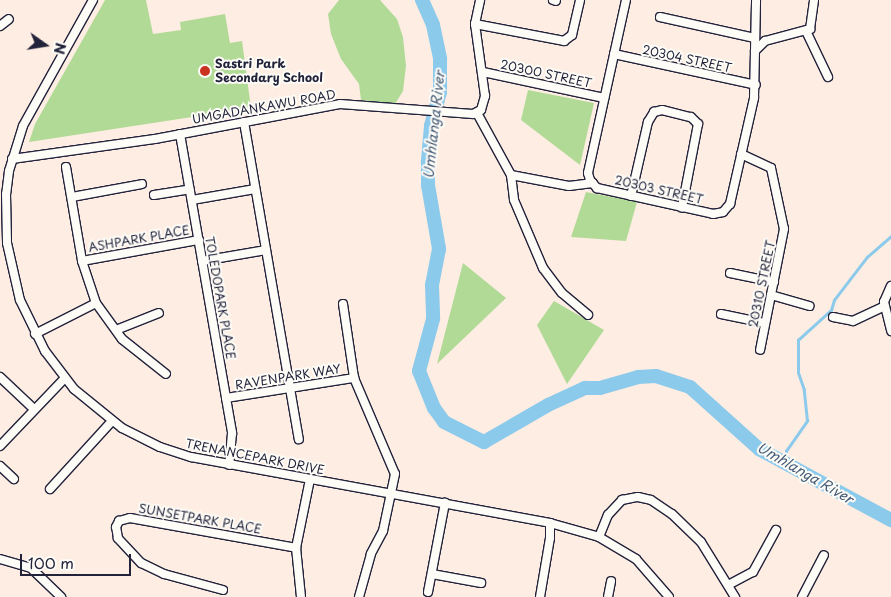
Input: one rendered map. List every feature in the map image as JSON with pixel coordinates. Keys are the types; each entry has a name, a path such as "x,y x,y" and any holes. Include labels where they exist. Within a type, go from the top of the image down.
{"street":[{"name":"TRENANCEPARK DRIVE","path":"93,0 32,106 12,159 3,221 16,286 35,334 65,378 112,421 160,447 229,465 550,523 599,536 636,559 669,597"},
{"path":"480,0 475,24 485,96 478,113 510,175 514,200 543,268 562,293 588,316"},
{"path":"475,24 564,41 572,35 580,0"},
{"path":"510,175 570,186 592,183 588,173 626,0"},
{"name":"20303 STREET","path":"592,183 597,188 713,214 727,209 756,85 756,0"},
{"path":"755,51 765,41 806,31 812,25 814,0"},
{"path":"660,17 755,38"},
{"path":"0,26 9,19"},
{"path":"806,31 828,77"},
{"name":"20304 STREET","path":"614,54 756,85"},
{"name":"20300 STREET","path":"483,72 604,98"},
{"name":"UMGADANKAWU ROAD","path":"12,159 180,134 340,104 429,112 478,113"},
{"path":"631,196 648,122 654,112 662,110 691,117 698,124 682,207"},
{"path":"244,122 299,439"},
{"name":"TOLEDOPARK PLACE","path":"180,134 232,433 229,465"},
{"name":"20310 STREET","path":"741,154 767,164 777,185 784,229 760,350"},
{"path":"66,167 82,261 96,303 132,348 166,374"},
{"path":"72,197 142,184"},
{"path":"154,195 190,189"},
{"path":"192,200 255,189"},
{"name":"ASHPARK PLACE","path":"82,261 199,240"},
{"path":"202,261 266,250"},
{"path":"730,273 774,282"},
{"path":"891,286 885,306 891,331"},
{"path":"771,295 809,306"},
{"path":"35,334 96,303"},
{"path":"343,304 354,378 393,466 392,494 383,531 371,554 359,597"},
{"path":"833,317 853,321 885,306"},
{"path":"116,330 159,312"},
{"path":"720,314 765,323"},
{"path":"0,377 34,409"},
{"path":"0,446 65,378"},
{"name":"RAVENPARK WAY","path":"226,398 290,386 354,378"},
{"path":"50,489 112,421"},
{"path":"0,466 14,479"},
{"path":"301,597 296,548 310,479"},
{"path":"599,536 616,504 633,497 651,500 672,514 701,542 730,584 735,597"},
{"path":"428,592 445,503"},
{"name":"SUNSETPARK PLACE","path":"223,590 164,574 141,563 118,538 119,521 130,518 296,548"},
{"path":"540,597 550,538 550,523"},
{"path":"730,584 753,572 776,530"},
{"path":"802,597 824,555"},
{"path":"0,559 31,568 61,597"},
{"path":"432,574 482,583"},
{"path":"608,597 611,581"}],"green space":[{"name":"Sastri Park Secondary School","path":"105,0 146,0 153,34 181,30 180,22 225,14 230,43 242,41 251,108 29,142 35,124"},
{"path":"339,0 380,0 397,19 403,37 406,66 403,91 395,104 361,100 359,84 341,59 331,34 328,14"},
{"path":"528,90 594,103 580,165 521,120"},
{"path":"586,192 637,202 626,241 571,237"},
{"path":"463,263 506,298 437,364"},
{"path":"554,301 604,330 567,384 537,325"}],"waterway":[{"name":"Umhlanga River","path":"422,0 433,25 440,59 440,92 431,126 428,163 428,185 439,249 432,285 433,319 419,371 434,408 444,422 484,442 548,405 585,388 600,388 638,377 656,376 690,387 759,449 891,520"},
{"path":"786,463 786,451 807,421 804,390 798,373 798,340 831,310 834,300 867,257 891,236"}],"place":[{"name":"Sastri Park Secondary School","path":"205,71"}]}
